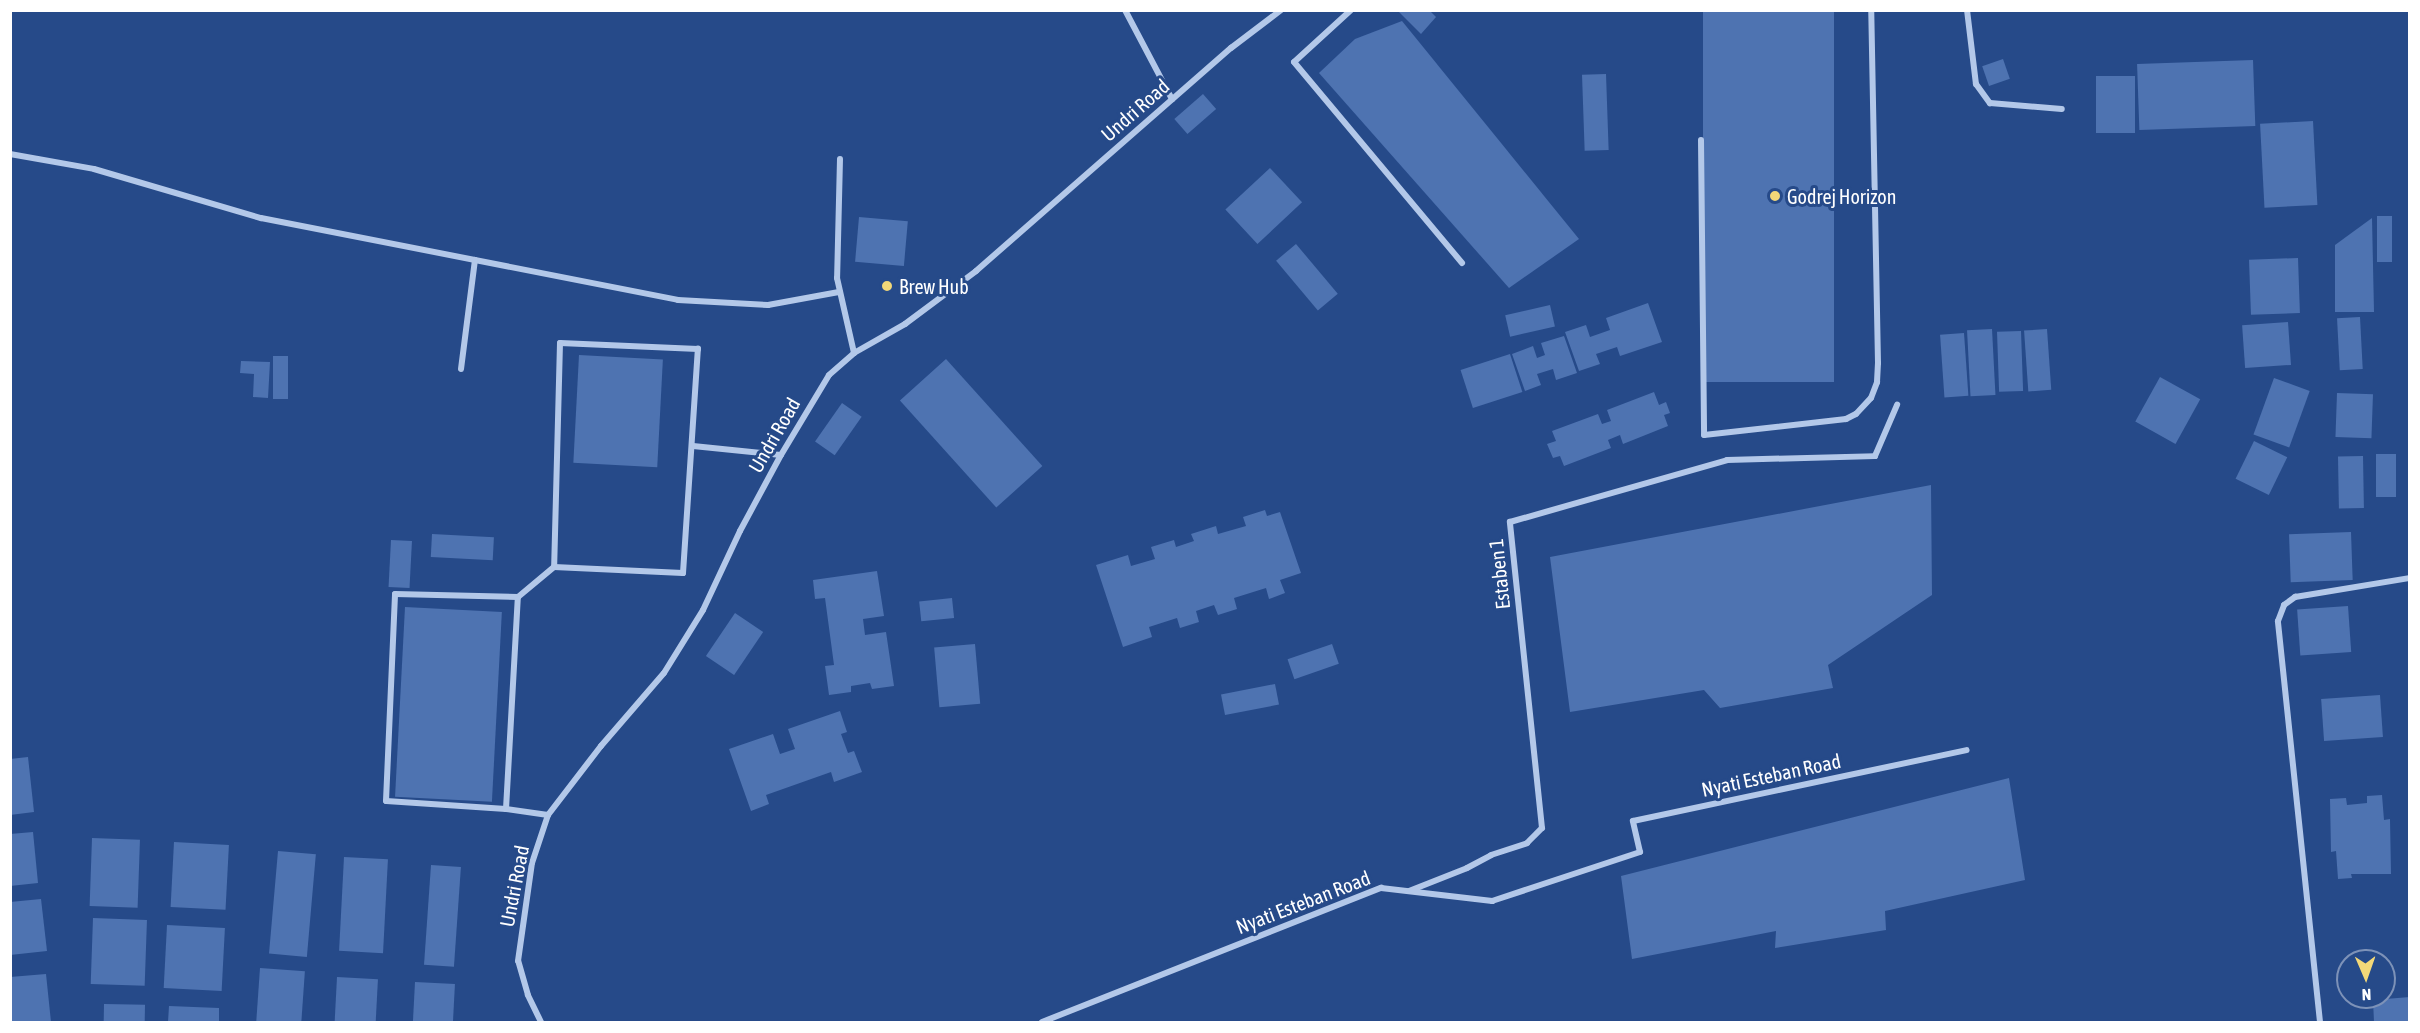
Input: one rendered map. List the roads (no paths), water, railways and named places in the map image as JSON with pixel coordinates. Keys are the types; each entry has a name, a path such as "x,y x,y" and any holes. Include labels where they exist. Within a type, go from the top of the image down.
{"street":[{"path":"1125,10 1172,99"},
{"name":"Undri Road","path":"541,1023 528,995 518,961 532,863 548,815 602,746 664,673 703,610 740,531 781,455 829,375 854,353 905,324 976,271 1231,48 1281,10"},
{"path":"1351,10 1294,62 1462,263"},
{"path":"1701,140 1704,435 1846,419 1856,414 1871,398 1877,382 1878,363 1871,10"},
{"path":"1967,10 1976,84 1990,103 2062,109"},
{"path":"10,154 94,169 261,218 678,300 768,305 839,292"},
{"path":"840,159 839,292 854,353"},
{"path":"461,369 475,260"},
{"path":"548,815 506,809 386,801 395,594 518,597 554,567 683,573 698,349 560,343 554,567"},
{"name":"Estaben 1","path":"1408,892 1467,868 1491,855 1527,843 1542,828 1510,522 1727,460 1875,456 1897,405"},
{"path":"693,446 781,455"},
{"path":"2320,1023 2278,621 2284,605 2295,597 2409,578"},
{"path":"506,809 518,597"},
{"name":"Nyati Esteban Road","path":"1042,1023 1381,888 1492,901 1641,852 1633,821 1967,750"}],"place":[{"name":"Godrej Horizon","path":"1775,196"},
{"name":"Brew Hub","path":"887,286"}]}
